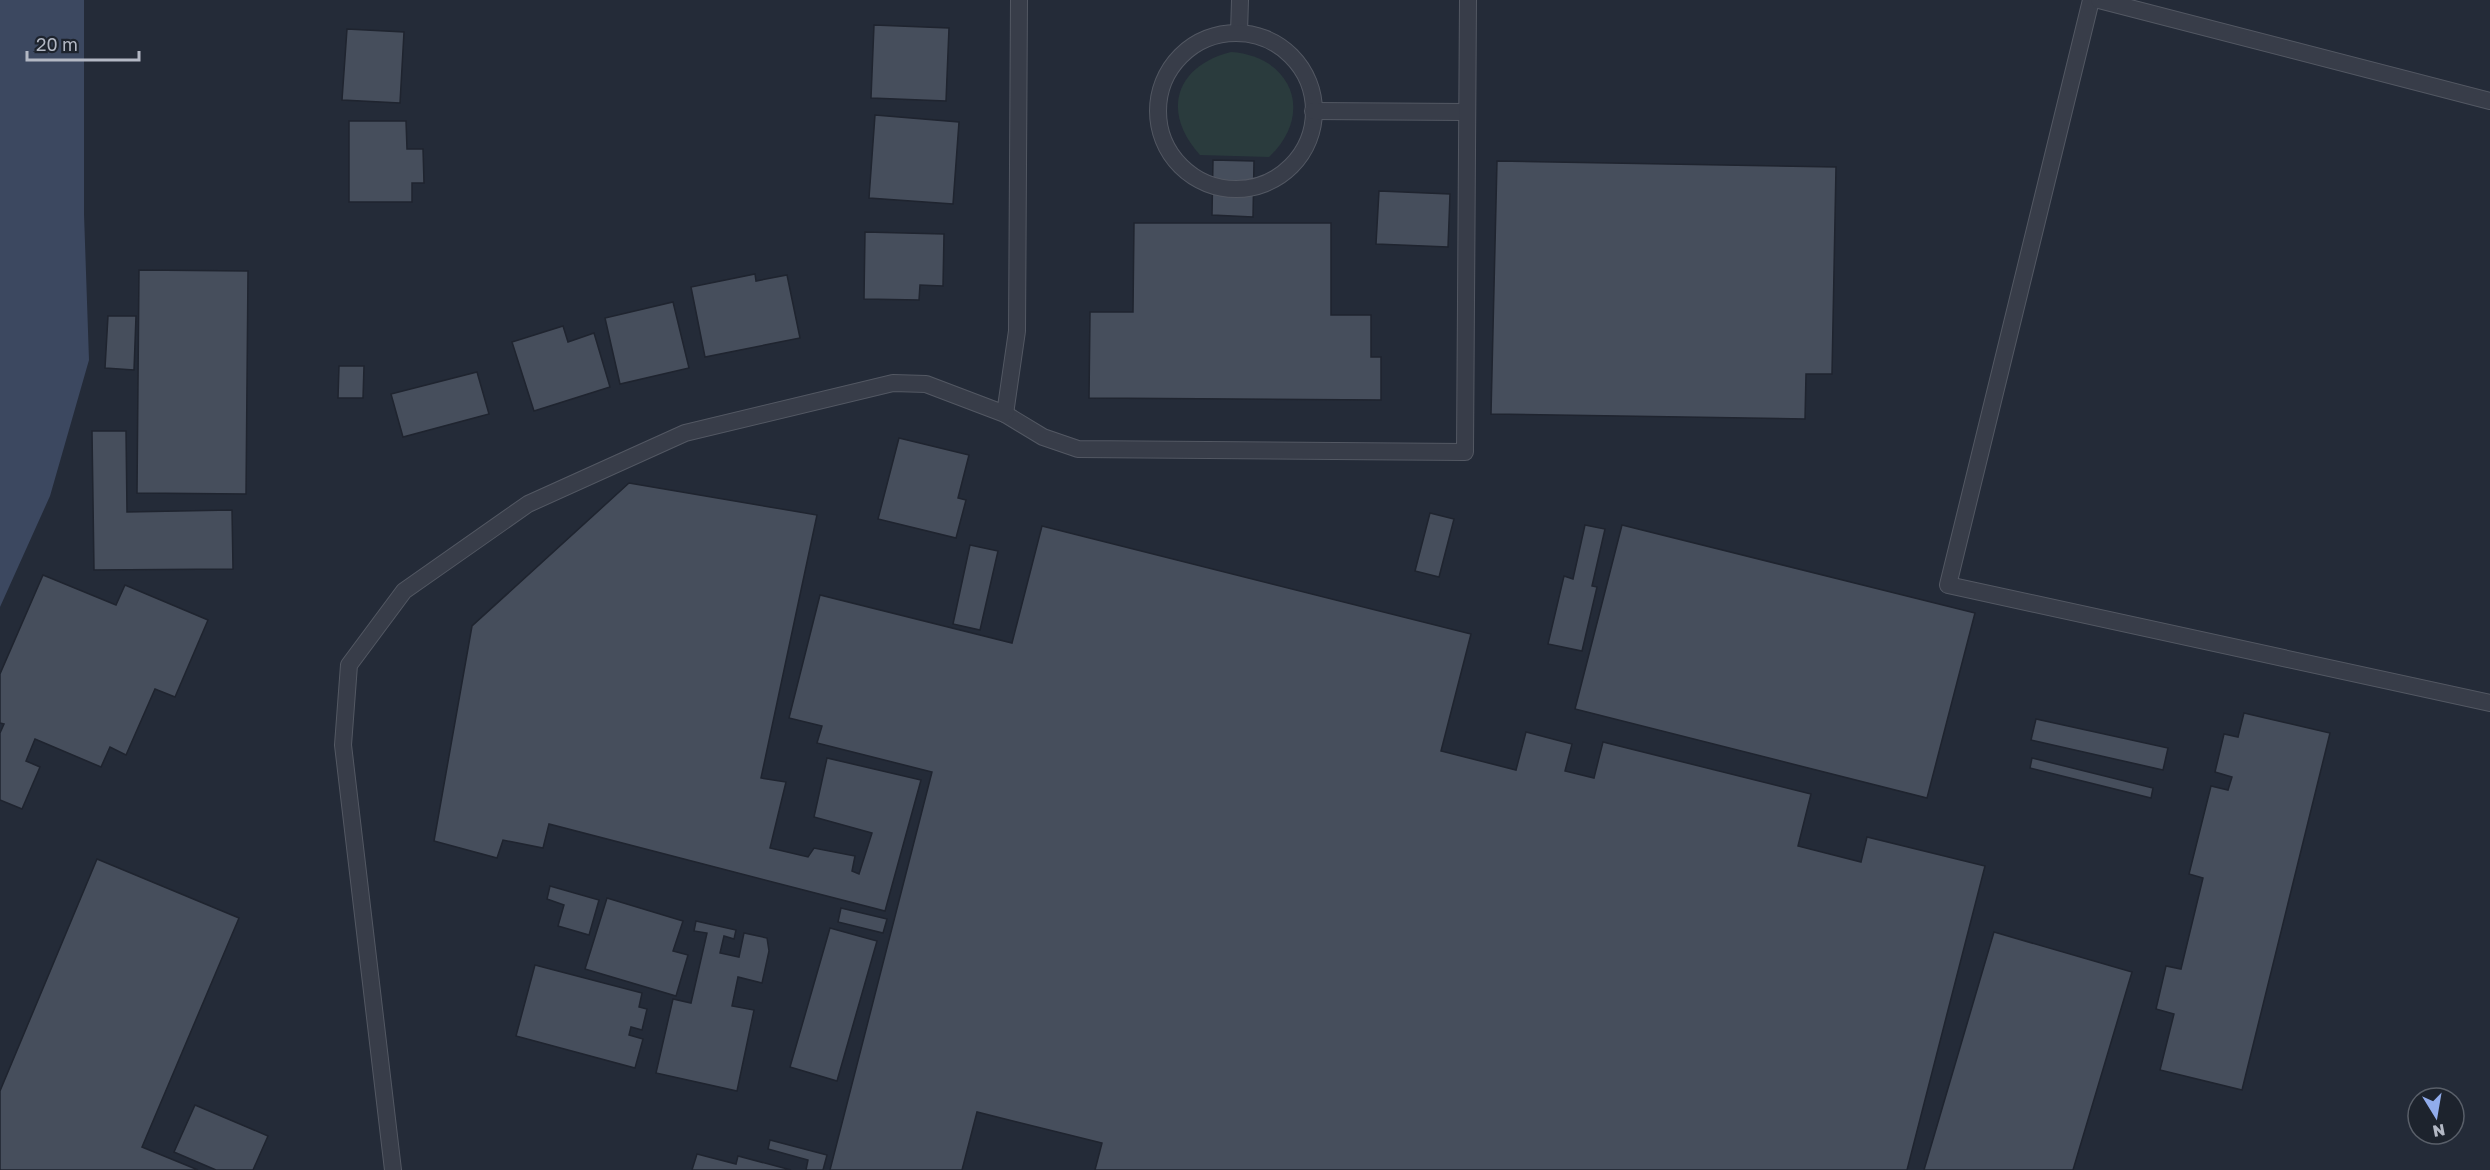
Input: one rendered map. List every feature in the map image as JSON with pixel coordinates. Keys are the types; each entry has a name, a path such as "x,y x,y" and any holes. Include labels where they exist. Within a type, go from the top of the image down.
{"lane":[{"path":"1005,414 1017,340 1019,0"},
{"path":"1239,33 1240,0"},
{"path":"393,1170 343,745 349,665 404,591 528,504 685,433 893,383 926,384 1005,414 1044,437 1078,449 1466,452 1467,0"},
{"path":"2091,0 1948,585 2490,703"},
{"path":"2099,0 2490,101"},
{"path":"1239,33 1264,38 1287,52 1304,72 1313,97 1313,111 1314,123 1305,148 1289,169 1267,183 1242,189 1216,187 1193,177 1175,160 1162,138 1159,121 1161,88 1172,65 1191,48 1214,36 1239,33"},
{"path":"1313,111 1467,112"}],"shaded area":[{"path":"1231,52 1252,56 1269,64 1282,76 1290,90 1293,106 1291,123 1283,140 1269,157 1200,155 1188,139 1181,123 1178,107 1180,93 1186,79 1197,68 1212,59"}],"water":[{"path":"0,0 84,0 84,214 89,360 50,496 0,607"}],"building":[{"path":"874,25 949,28 946,101 871,98"},
{"path":"347,29 404,32 400,103 342,100"},
{"path":"875,115 959,122 953,204 869,198"},
{"path":"349,121 406,121 407,149 423,149 424,183 412,183 412,202 349,202"},
{"path":"1213,160 1254,161 1253,217 1212,215"},
{"path":"1497,161 1836,167 1832,374 1806,374 1805,419 1491,414"},
{"path":"1379,191 1450,194 1448,247 1376,244"},
{"path":"1134,223 1331,223 1331,315 1371,315 1371,357 1381,357 1381,400 1089,398 1090,312 1133,312"},
{"path":"865,232 944,234 943,286 920,285 919,300 864,299"},
{"path":"139,270 248,271 246,494 137,493"},
{"path":"755,274 756,281 787,275 800,338 705,357 691,287"},
{"path":"673,302 689,368 620,384 605,318"},
{"path":"108,316 136,316 134,370 105,368"},
{"path":"563,326 568,342 594,333 610,387 534,411 512,342"},
{"path":"339,366 364,366 363,398 338,398"},
{"path":"477,372 489,414 403,437 391,394"},
{"path":"92,431 126,431 127,512 232,510 233,569 94,570"},
{"path":"899,438 969,455 958,498 966,500 956,538 878,519"},
{"path":"629,483 817,515 761,778 786,782 770,848 808,857 814,848 855,856 852,871 859,874 872,833 814,817 827,758 921,780 885,911 549,824 543,848 503,840 497,858 434,841 472,626"},
{"path":"1430,513 1454,519 1439,577 1415,571"},
{"path":"1585,525 1605,529 1592,586 1597,587 1582,651 1548,644 1564,576 1573,579"},
{"path":"1622,525 1975,613 1927,798 1575,709"},
{"path":"1042,526 1471,634 1441,751 1516,770 1526,732 1572,744 1565,771 1594,778 1603,742 1811,794 1798,846 1861,862 1867,837 1985,866 1907,1170 1095,1170 1102,1143 977,1112 962,1170 830,1170 932,772 817,743 822,726 789,718 820,595 1012,643"},
{"path":"970,545 998,551 980,630 953,624"},
{"path":"43,575 116,605 125,585 208,620 175,697 155,689 126,755 110,747 101,767 35,739 26,761 40,767 22,809 0,800 0,733 4,724 0,723 0,674"},
{"path":"2244,713 2330,733 2242,1090 2160,1070 2174,1014 2156,1009 2166,966 2181,969 2203,878 2189,874 2211,786 2228,790 2232,777 2215,772 2224,734 2238,737"},
{"path":"2036,719 2168,748 2163,770 2031,740"},
{"path":"2032,758 2153,788 2151,798 2030,768"},
{"path":"97,859 239,918 142,1147 198,1170 0,1170 0,1091"},
{"path":"550,886 599,900 589,935 558,926 564,905 547,899"},
{"path":"607,898 683,921 673,951 688,955 676,996 585,969"},
{"path":"841,908 887,919 883,933 838,922"},
{"path":"696,921 736,930 734,939 724,936 720,953 739,957 744,933 767,938 769,951 762,983 738,977 732,1006 754,1010 737,1091 656,1073 673,999 691,1003 707,933 694,931"},
{"path":"830,928 877,941 837,1081 790,1067"},
{"path":"1994,932 2132,972 2073,1170 1924,1170"},
{"path":"535,965 642,993 639,1007 647,1009 642,1030 631,1027 629,1035 643,1039 635,1068 516,1036"},
{"path":"195,1105 268,1136 253,1170 216,1170 174,1152"},
{"path":"770,1140 827,1155 823,1170 806,1170 808,1160 768,1149"},
{"path":"697,1154 736,1164 738,1156 791,1170 692,1170"}]}
